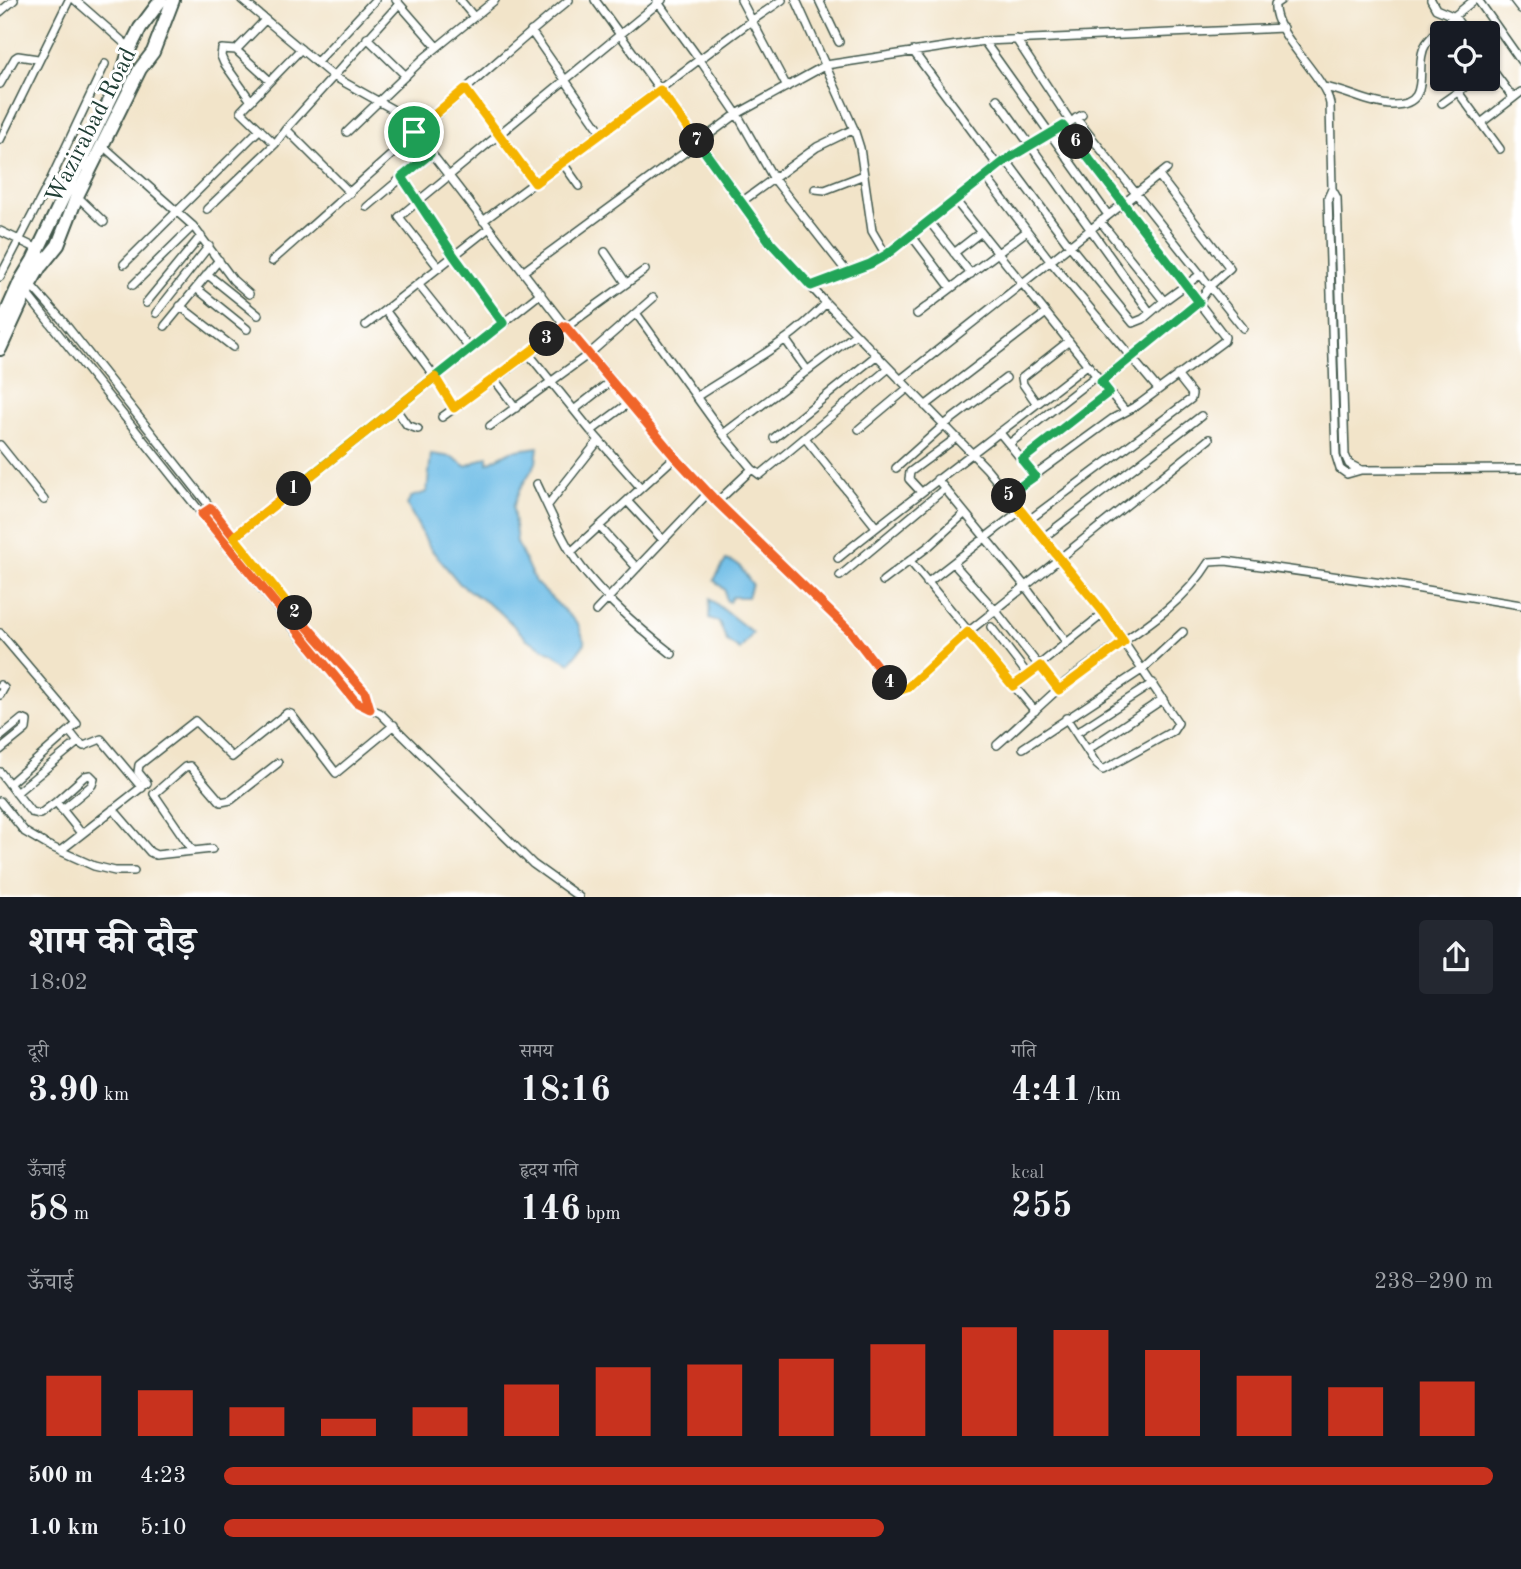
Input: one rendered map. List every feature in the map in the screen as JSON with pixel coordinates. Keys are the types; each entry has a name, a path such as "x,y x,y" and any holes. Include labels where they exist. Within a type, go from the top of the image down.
{"highway":[{"name":"Wazirabad Road","path":"0,327 18,286 37,258 58,244 72,193 122,75 130,48 140,28 160,0"},
{"name":"Wazirabad Road","path":"72,193 102,145 140,69 153,52 173,0"},
{"path":"148,20 142,43 152,43 158,36"},
{"name":"Wazirabad Road","path":"0,349 28,289 37,258"}],"street":[{"path":"0,12 14,0"},
{"path":"0,140 69,0"},
{"path":"75,0 130,48"},
{"path":"242,0 333,76 401,114 565,326 675,457 717,502 850,631 898,691 907,688 968,632 1209,439"},
{"path":"317,62 375,0"},
{"path":"460,0 474,18"},
{"path":"346,132 437,47 495,0"},
{"path":"272,261 350,193 414,132 569,0"},
{"path":"594,0 778,252 971,453 1044,537 1104,613 1153,683 1177,719 1177,728 1107,769 1100,768 1066,718"},
{"path":"741,0 787,87"},
{"path":"483,221 782,0"},
{"path":"796,0 854,129 872,231 886,255"},
{"path":"819,0 839,42"},
{"path":"1281,0 1274,8 1301,58 1323,87 1330,104 1332,189 1328,198 1328,212 1336,456 1340,469 1347,474 1361,470 1521,469"},
{"path":"1431,0 1436,9 1457,21"},
{"path":"1323,87 1381,104 1408,101 1420,87 1425,45 1476,0 1521,61"},
{"path":"1514,0 1521,9"},
{"path":"439,268 399,216 658,1 737,114 774,178 847,272"},
{"path":"207,209 275,144 397,2 437,47"},
{"path":"236,50 265,20"},
{"path":"524,271 697,141 737,114 826,65 1016,38 1283,27"},
{"path":"531,32 602,132"},
{"path":"368,38 405,76"},
{"path":"1008,495 1224,341 1224,334 1123,204 1073,120 1016,38"},
{"path":"984,41 1108,215"},
{"path":"275,144 242,111 301,48"},
{"path":"251,101 221,56 222,49 236,50 270,81"},
{"path":"913,51 998,166"},
{"path":"0,83 18,56 38,59"},
{"path":"0,277 105,64"},
{"path":"1500,82 1513,98"},
{"path":"465,89 535,183"},
{"path":"1442,103 1458,92 1500,149"},
{"path":"1481,123 1521,92"},
{"path":"997,99 1149,310"},
{"path":"811,286 886,255 1006,160 1073,120"},
{"path":"1073,120 1137,194 1243,328"},
{"path":"124,264 260,129"},
{"path":"286,129 350,193"},
{"path":"740,203 817,147 854,129"},
{"path":"102,145 193,226 233,280 249,294"},
{"path":"368,207 430,154"},
{"path":"1006,160 1070,246 1133,323 1143,319 1200,274"},
{"path":"562,162 579,186"},
{"path":"900,380 1167,169"},
{"path":"815,189 825,190 864,175"},
{"path":"985,176 1051,262 1158,389"},
{"path":"1009,444 1099,379 1132,359 1199,302 1210,286 1230,268 1159,176"},
{"path":"402,177 454,256 503,323"},
{"path":"50,180 72,193 104,222"},
{"path":"1332,189 1337,198 1346,460 1340,469"},
{"path":"955,200 1125,411"},
{"path":"929,221 971,274"},
{"path":"1100,221 1164,300"},
{"path":"134,285 193,226"},
{"path":"366,325 489,228"},
{"path":"0,231 20,240 37,258"},
{"path":"916,314 1027,231"},
{"path":"954,253 981,232"},
{"path":"911,235 951,288"},
{"path":"146,303 201,236"},
{"path":"156,313 209,246"},
{"path":"605,253 626,283"},
{"path":"165,326 219,260"},
{"path":"442,417 645,270"},
{"path":"207,274 258,315"},
{"path":"418,284 470,349"},
{"path":"196,288 247,329"},
{"path":"28,289 62,320 291,609 365,692 370,709"},
{"path":"28,289 202,514 356,702 380,713 394,725 533,864 579,897"},
{"path":"234,537 541,293"},
{"path":"490,426 589,354 653,298"},
{"path":"696,397 785,339 826,303"},
{"path":"180,306 233,347"},
{"path":"385,310 435,377 454,408"},
{"path":"1213,321 1228,310"},
{"path":"636,313 723,434 752,470 760,475 889,368"},
{"path":"925,406 1046,313"},
{"path":"723,434 856,334"},
{"path":"785,339 807,370"},
{"path":"1037,404 1023,384 1022,378 1069,341"},
{"path":"528,353 591,431 642,488"},
{"path":"774,438 877,355"},
{"path":"838,558 1087,365"},
{"path":"1029,520 1191,399 1192,394 1177,375"},
{"path":"895,468 944,425 1006,378"},
{"path":"494,379 516,408"},
{"path":"574,410 611,381"},
{"path":"859,429 908,388"},
{"path":"1022,460 1109,392"},
{"path":"822,399 834,413"},
{"path":"591,431 629,402"},
{"path":"395,408 407,425 418,429"},
{"path":"1044,537 1201,416"},
{"path":"1000,433 1035,476"},
{"path":"805,438 876,527"},
{"path":"920,492 909,479 910,472 956,438"},
{"path":"548,505 599,440"},
{"path":"0,445 44,500"},
{"path":"571,552 675,457"},
{"path":"1346,460 1352,467 1361,470"},
{"path":"717,502 752,470"},
{"path":"937,479 1025,586 1067,643"},
{"path":"537,484 571,552 609,598 672,654"},
{"path":"840,576 944,489"},
{"path":"596,611 708,492"},
{"path":"628,500 663,540"},
{"path":"202,514 211,508"},
{"path":"927,583 1020,510"},
{"path":"883,581 965,513"},
{"path":"599,526 637,568"},
{"path":"910,561 1035,711"},
{"path":"998,746 1059,690 1167,609 1198,581 1209,562 1226,561 1396,584 1521,605"},
{"path":"953,563 995,610 1059,690"},
{"path":"1013,686 1104,613"},
{"path":"991,627 1028,675"},
{"path":"1023,748 1143,669 1183,632"},
{"path":"0,633 77,721 76,727 9,784"},
{"path":"1076,733 1153,683"},
{"path":"0,685 4,688 0,695"},
{"path":"1087,750 1163,699"},
{"path":"144,786 138,772 139,765 195,721 232,757 287,713 291,714 336,773 394,725"},
{"path":"0,737 22,719 27,721 26,729 0,750"},
{"path":"70,732 84,746 101,739 154,794 193,851"},
{"path":"16,793 78,742"},
{"path":"154,794 185,767 190,766 221,802 225,802 278,763"},
{"path":"0,772 35,814 40,814 85,776 90,775 94,779 92,785 62,810"},
{"path":"60,851 144,786"},
{"path":"0,801 25,832 60,851 105,870 134,872"},
{"path":"56,802 81,833"},
{"path":"113,809 150,852 156,855 212,849"}],"water":[{"path":"538,447 536,463 520,489 513,507 517,543 535,582 578,624 585,643 570,663 527,639 501,613 460,584 430,548 407,505 411,497 427,492 431,454 452,457 466,466 488,456 488,463 511,451"},
{"path":"726,560 738,564 752,584 748,597 732,597 729,602 726,600 725,590 714,580"},
{"path":"710,599 753,633 740,650 727,641 719,622 709,618"}],"route":[{"path":"414,132 430,154 402,177 454,256 503,323 367,430 234,537 211,508 202,514 356,702 370,709 365,692 291,609 234,537 435,377 454,408 565,326 675,457 717,502 850,631 898,691 907,688 968,632 1013,686 1040,666 1059,690 1124,642 1104,613 1008,495 1035,476 1022,460 1109,392 1101,382 1199,302 1063,126 1006,160 886,255 870,264 811,286 770,242 660,90 535,183 465,89 414,132"}]}
